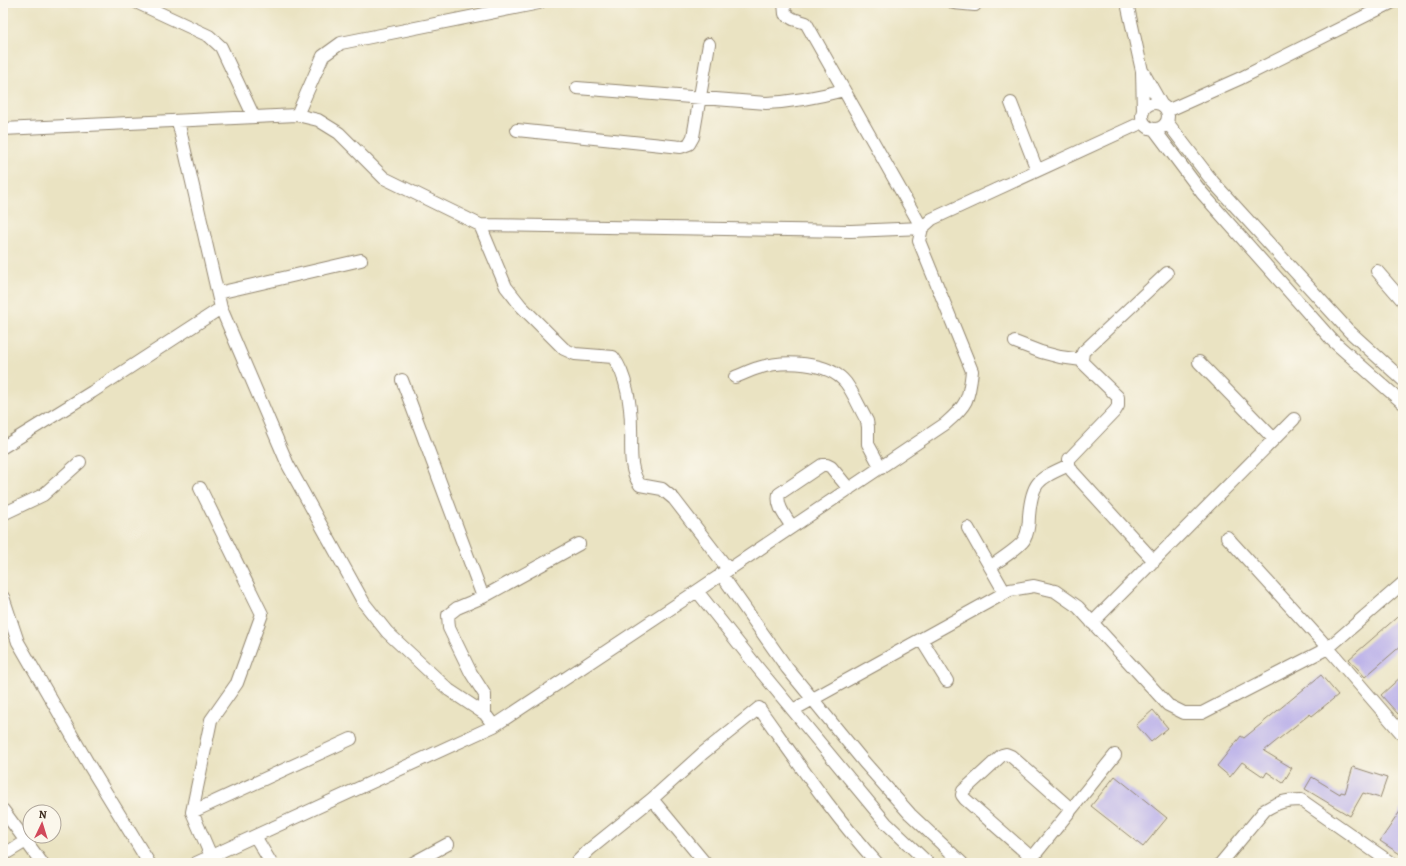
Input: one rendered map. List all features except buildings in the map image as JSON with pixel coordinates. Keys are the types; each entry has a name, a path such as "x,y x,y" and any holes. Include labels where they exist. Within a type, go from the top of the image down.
{"street":[{"path":"138,3 209,36 221,47 254,117"},
{"path":"784,3 785,14 806,24 922,228"},
{"path":"954,3 975,5"},
{"path":"1127,3 1142,71 1143,117 1146,125 1154,129 1202,192 1332,340 1403,403"},
{"path":"1165,113 1241,78 1391,3"},
{"path":"297,115 323,56 341,43 531,4"},
{"path":"517,130 681,147 689,144 693,137 708,44"},
{"path":"1142,71 1165,113 1212,182 1338,320 1403,380"},
{"path":"577,88 700,99 766,103 808,99 844,90"},
{"path":"1011,103 1037,170"},
{"path":"196,863 214,860 255,836 494,726 926,438 956,414 964,405 970,389 972,371 918,241 922,228 932,219 1037,170 1143,117 1148,106 1152,104 1165,113"},
{"path":"1154,129 1161,128 1165,113"},
{"path":"3,129 297,115 318,120 339,133 384,178 480,225 851,231 922,228"},
{"path":"178,121 221,308 288,466 364,603 387,632 448,690 485,714 494,726"},
{"path":"480,225 506,288 521,306 564,349 575,354 613,358 617,362 625,380 632,427 631,463 636,480 640,485 662,489 674,499 787,668 864,762 910,814 962,863"},
{"path":"218,293 361,260"},
{"path":"1377,271 1403,301"},
{"path":"1154,560 1072,471 1070,460 1118,406 1118,397 1086,366 1082,360 1083,352 1167,273"},
{"path":"3,447 92,392 221,308"},
{"path":"1015,342 1060,358 1082,360"},
{"path":"1199,362 1274,439"},
{"path":"735,377 759,367 785,363 805,364 837,375 846,383 867,421 868,444 881,468"},
{"path":"402,380 483,597"},
{"path":"1092,623 1294,419"},
{"path":"3,514 43,495 80,462"},
{"path":"792,527 779,504 779,494 822,465 831,467 849,489"},
{"path":"990,567 1023,541 1028,528 1033,490 1042,478 1070,465"},
{"path":"200,488 262,614 237,683 211,720 192,812 214,860"},
{"path":"968,528 1004,593"},
{"path":"1227,536 1328,648 1403,735"},
{"path":"485,714 485,695 471,673 448,628 448,615 457,608 483,597 579,544"},
{"path":"793,710 812,698 1004,593 1010,590 1034,586 1055,591 1078,607 1168,705 1184,713 1202,713 1328,648 1403,583"},
{"path":"697,591 886,823 928,863"},
{"path":"3,597 18,642 89,765 149,863"},
{"path":"921,638 947,681"},
{"path":"576,863 590,849 652,799 703,753 759,708 814,786 877,863"},
{"path":"192,812 351,738"},
{"path":"1071,809 1011,756 1006,754 1002,755 963,791 962,796 1030,860 1115,755"},
{"path":"652,799 705,863"},
{"path":"1221,863 1265,810 1273,804 1287,800 1301,800 1391,863"},
{"path":"3,810 22,836"},
{"path":"255,836 271,863"},
{"path":"3,855 22,843"},
{"path":"28,844 42,863"},
{"path":"413,863 448,844"}]}
